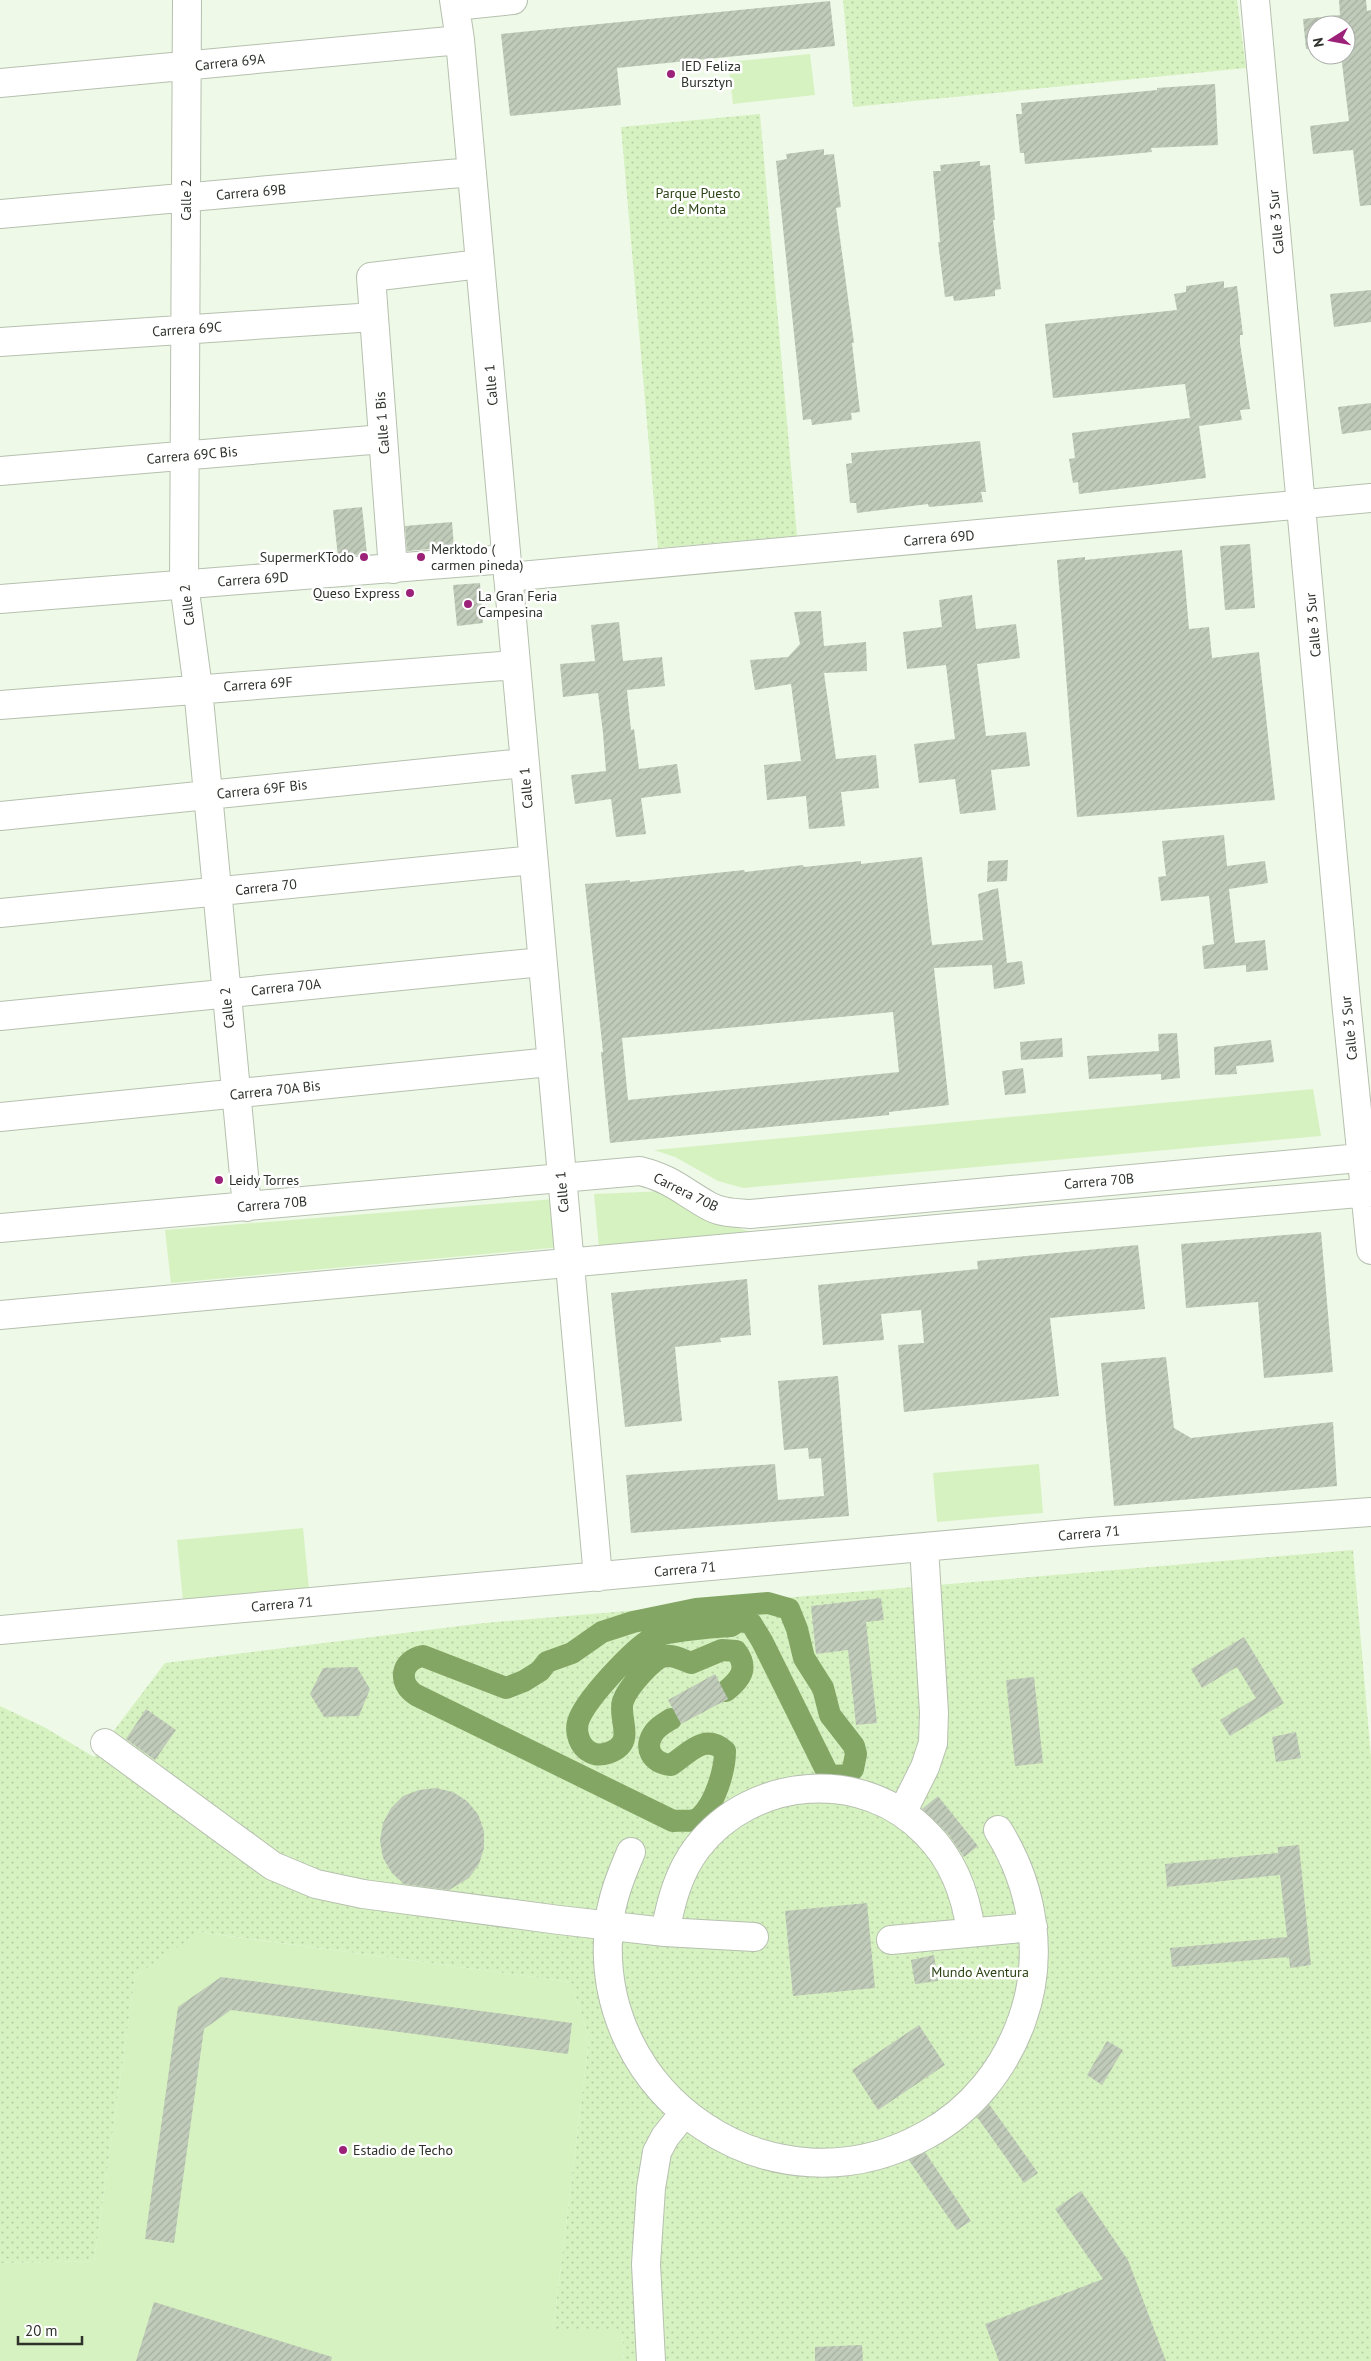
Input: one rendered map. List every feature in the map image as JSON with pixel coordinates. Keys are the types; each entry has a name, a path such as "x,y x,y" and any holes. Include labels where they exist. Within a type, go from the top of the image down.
{"street":[{"name":"Calle 2","path":"187,0 184,584 198,688 247,1207"},
{"path":"454,3 512,0"},
{"name":"Calle 3 Sur","path":"1255,0 1302,505 1367,1157 1371,1250"},
{"name":"Calle 1","path":"454,3 460,40 550,1062 598,1577"},
{"name":"Carrera 69A","path":"0,83 460,40"},
{"name":"Carrera 69B","path":"0,214 472,172"},
{"name":"Calle 1 Bis","path":"393,569 371,277 480,264"},
{"name":"Carrera 69C","path":"0,342 374,317"},
{"name":"Carrera 69C Bis","path":"0,471 383,439"},
{"name":"Carrera 69D","path":"0,599 393,569 507,568 1371,498"},
{"name":"Carrera 69F","path":"0,704 515,665"},
{"name":"Carrera 69F Bis","path":"0,816 524,763"},
{"name":"Carrera 70","path":"0,913 533,860"},
{"name":"Carrera 70A","path":"0,1016 542,962"},
{"name":"Carrera 70A Bis","path":"0,1117 550,1062"},
{"name":"Carrera 70B","path":"0,1228 640,1171 661,1177 710,1207 731,1213 750,1214 1367,1157"},
{"path":"0,1315 959,1227 1368,1192"},
{"name":"Carrera 71","path":"0,1630 1090,1532 1371,1512"},
{"path":"902,1813 925,1767 933,1743 934,1713 924,1547"},
{"path":"105,1743 272,1866 316,1884 363,1894 608,1926 665,1932 754,1937"},
{"path":"665,1932 672,1897 682,1871 697,1848 715,1828 737,1812 761,1799 787,1791 814,1788 841,1789 868,1796 902,1813 927,1833 953,1868 968,1908 971,1932"},
{"path":"631,1852 616,1890 608,1926 610,1982 624,2031 650,2076 684,2113 709,2131 736,2145 764,2155 794,2161 824,2163 854,2161 884,2154 912,2143 938,2128 964,2108 992,2076 1007,2055 1018,2031 1030,1992 1034,1952 1033,1927 1025,1886 1016,1863 998,1830"},
{"path":"890,1940 1033,1927"},
{"path":"651,2361 646,2264 651,2188 657,2152 665,2136 684,2113"}],"green space":[{"path":"843,0 1237,0 1246,68 853,107"},
{"path":"810,54 815,95 733,104 728,62"},
{"name":"Parque Puesto de Monta","path":"760,114 797,536 658,548 621,127"},
{"path":"1313,1089 1321,1136 743,1188 718,1181 675,1157 654,1150"},
{"path":"667,1191 734,1227 762,1235 599,1248 594,1194"},
{"path":"554,1199 562,1247 171,1283 165,1230"},
{"path":"1039,1464 1043,1513 937,1522 933,1473"},
{"path":"303,1528 309,1589 183,1601 177,1540"},
{"name":"Mundo Aventura","path":"1353,1550 1371,1757 1371,2361 624,2361 622,2330 553,2330 589,2039 571,1982 200,1932 135,1976 94,2261 0,2263 0,1706 44,1727 94,1757 165,1663 484,1623"},
{"name":"Estadio de Techo","path":"199,1932 571,1982 589,2039 553,2330 622,2330 624,2361 0,2361 0,2263 94,2261 135,1976"}],"building":[{"path":"1339,0 1366,0 1367,11 1371,10 1371,205 1360,206 1353,150 1313,154 1310,126 1349,121 1342,65 1356,65 1356,15 1340,15"},
{"path":"830,1 835,46 617,68 621,105 510,116 501,34"},
{"path":"1303,19 1306,19 1306,49"},
{"path":"1215,84 1218,145 1151,148 1152,152 1025,164 1024,153 1020,153 1016,114 1022,114 1021,103 1157,90 1157,88"},
{"path":"824,149 824,155 834,154 841,207 836,208 854,343 852,343 860,412 851,413 852,420 812,425 811,419 803,420 776,161 787,159 786,154"},
{"path":"980,161 980,166 990,165 995,220 993,220 1001,289 995,290 995,296 954,301 953,296 945,297 938,242 940,242 933,171 941,171 940,165"},
{"path":"1224,281 1224,288 1237,286 1243,335 1240,335 1240,343 1250,409 1240,410 1242,420 1199,426 1206,478 1079,494 1078,482 1073,483 1069,459 1075,458 1072,433 1190,418 1185,384 1053,398 1045,324 1177,310 1174,294 1186,292 1186,286"},
{"path":"1371,290 1371,322 1334,327 1330,294"},
{"path":"1371,403 1371,430 1342,434 1338,407"},
{"path":"980,441 986,492 981,492 983,502 929,507 928,504 857,513 856,503 850,503 846,464 852,463 851,453"},
{"path":"362,507 367,554 338,557 333,510"},
{"path":"452,522 454,547 407,551 405,526"},
{"path":"1250,544 1255,608 1225,610 1220,546"},
{"path":"1182,550 1189,629 1209,627 1212,658 1259,652 1275,800 1077,817 1057,560 1085,557 1085,560"},
{"name":"La Gran Feria Campesina","path":"480,583 483,623 457,626 453,585"},
{"path":"972,595 976,629 1016,624 1020,658 977,664 986,736 1026,732 1030,766 991,770 996,810 960,814 955,779 919,783 914,744 955,739 946,665 907,669 903,632 942,627 939,600"},
{"path":"821,611 824,646 866,642 867,671 824,673 836,759 876,755 879,788 841,792 845,826 809,829 806,796 767,800 764,765 801,761 791,684 755,690 750,660 788,657 800,644 794,612"},
{"path":"619,622 623,661 662,657 665,686 627,690 631,730 634,729 639,769 677,764 681,793 641,798 646,834 616,837 611,799 575,804 571,775 606,771 603,733 598,693 563,697 560,664 595,661 591,625"},
{"path":"1224,835 1227,866 1265,861 1268,883 1229,889 1235,943 1265,940 1268,970 1246,972 1246,965 1204,969 1202,946 1214,944 1209,896 1161,901 1158,877 1166,876 1162,841"},
{"path":"922,857 932,945 983,940 978,894 998,888 1007,963 1022,961 1025,984 994,989 992,965 934,968 949,1105 889,1112 889,1115 610,1143 601,1052 603,1052 585,884 630,880 630,882 744,870 745,872 803,865 804,867 861,861 861,864","holes":["893,1012 899,1072 628,1100 622,1038"]},
{"path":"1008,860 1007,881 987,882 988,861"},
{"path":"1177,1033 1180,1078 1161,1080 1161,1074 1089,1079 1087,1056 1159,1051 1158,1034"},
{"path":"1062,1038 1063,1057 1021,1060 1020,1042"},
{"path":"1271,1040 1274,1062 1236,1066 1237,1074 1215,1075 1214,1047"},
{"path":"1023,1068 1026,1093 1005,1095 1002,1071"},
{"path":"1321,1232 1333,1372 1264,1378 1258,1302 1186,1308 1181,1244"},
{"path":"1138,1245 1145,1309 1050,1318 1059,1396 904,1412 898,1345 924,1343 921,1310 881,1314 884,1340 823,1345 818,1285 978,1269 977,1261"},
{"path":"747,1279 751,1335 720,1338 721,1342 675,1347 682,1421 625,1427 611,1293"},
{"path":"1166,1357 1174,1428 1191,1438 1333,1422 1337,1486 1114,1506 1101,1363"},
{"path":"838,1376 849,1516 631,1533 626,1475 775,1464 778,1500 824,1496 821,1458 809,1459 808,1448 784,1450 778,1381"},
{"path":"881,1598 884,1620 866,1622 877,1723 856,1725 848,1650 816,1654 811,1606"},
{"path":"1244,1637 1284,1703 1230,1736 1220,1720 1256,1698 1237,1667 1202,1688 1191,1669"},
{"path":"357,1667 370,1689 359,1716 324,1717 310,1694 323,1668"},
{"path":"715,1674 728,1699 681,1724 668,1700"},
{"path":"1034,1677 1043,1763 1015,1766 1006,1680"},
{"path":"146,1709 176,1730 155,1760 126,1739"},
{"path":"1296,1732 1301,1758 1276,1762 1272,1737"},
{"path":"436,1788 453,1792 467,1801 478,1814 484,1831 484,1848 479,1864 469,1878 449,1890 404,1884 392,1873 383,1858 380,1841 383,1823 391,1808 403,1796 419,1790"},
{"path":"938,1796 978,1846 964,1857 948,1834 922,1809"},
{"path":"1299,1845 1311,1965 1290,1968 1289,1957 1172,1967 1170,1948 1287,1937 1280,1875 1167,1887 1165,1864 1278,1853 1278,1847"},
{"path":"867,1903 875,1988 793,1996 785,1911"},
{"path":"934,1955 938,1981 915,1984 911,1960"},
{"path":"221,1977 572,2023 568,2054 231,2010 204,2029 174,2243 145,2239 178,2007"},
{"path":"919,2025 945,2065 878,2110 852,2070"},
{"path":"1107,2041 1123,2050 1102,2085 1087,2075"},
{"path":"989,2104 1038,2173 1024,2183 977,2117"},
{"path":"925,2152 971,2221 957,2230 908,2159"},
{"path":"1081,2191 1128,2260 1166,2361 999,2361 985,2324 1103,2279 1055,2209"},
{"path":"154,2302 332,2357 331,2361 136,2361"},
{"path":"862,2345 863,2361 815,2361 815,2347"}],"waterway":[{"path":"671,1719 657,1729 649,1743 651,1754 664,1764 671,1765 690,1751 704,1744 718,1746 725,1751 721,1777 715,1795 700,1817 694,1820 673,1821 416,1695 406,1684 404,1672 410,1662 423,1656 506,1688 524,1681 540,1671 547,1662 572,1653 602,1632 633,1622 696,1609 768,1603 789,1609 797,1629 804,1658 823,1688 830,1715 854,1746 856,1754 853,1769 848,1775 833,1776 827,1772 762,1641 751,1623 739,1621 731,1626 667,1633 652,1638 633,1653 610,1676 589,1702 578,1722 577,1731 579,1739 583,1747 594,1754 606,1754 617,1749 624,1737 623,1701 635,1681 661,1657 673,1656 691,1663 722,1650 736,1651 742,1663 742,1673 726,1691"}],"place":[{"name":"IED Feliza Bursztyn","path":"671,74"},
{"name":"SupermerKTodo","path":"364,557"},
{"name":"Merktodo ( carmen pineda)","path":"421,557"},
{"name":"Queso Express","path":"410,593"},
{"name":"La Gran Feria Campesina","path":"468,604"},
{"name":"Leidy Torres","path":"219,1180"},
{"name":"Estadio de Techo","path":"343,2150"}]}
